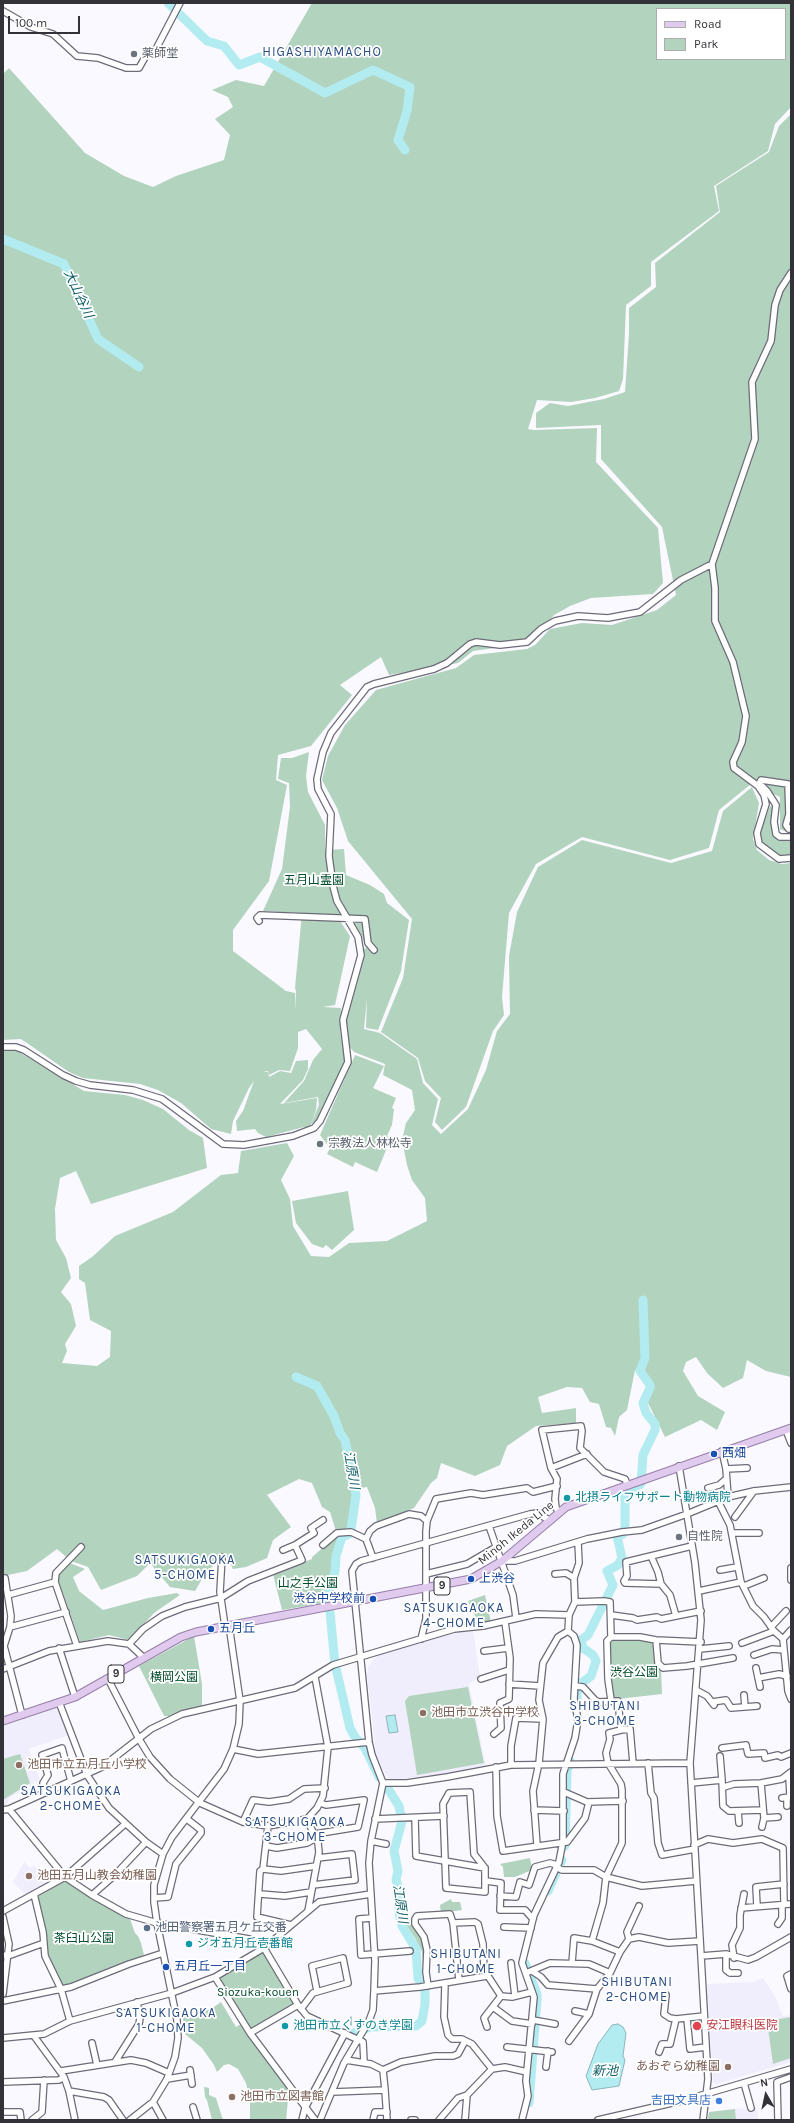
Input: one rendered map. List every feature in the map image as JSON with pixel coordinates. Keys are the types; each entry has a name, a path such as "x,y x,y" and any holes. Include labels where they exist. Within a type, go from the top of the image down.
{"main road":[{"name":"Minoh Ikeda Line","path":"3,1721 75,1697 181,1637 196,1632 426,1589 471,1579 502,1561 558,1512 577,1502 788,1429"}],"street":[{"path":"3,11 31,27 53,34 77,56 98,58 126,68 139,68 148,52 156,49 180,3"},
{"path":"3,1047 16,1046 62,1075 76,1081 90,1085 133,1090 162,1099 223,1144 244,1145 307,1132 320,1121 348,1062 343,1020 361,955 358,937 346,920 337,901 333,886 329,856 331,814 318,789 317,780 323,752 331,733 367,688 374,684 434,669 447,663 470,644 476,642 500,645 527,642 541,629 556,621 578,616 608,618 640,612 681,580 712,564 716,557 754,440 755,424 752,382 771,341 775,305 780,290 791,273"},
{"path":"712,564 715,588 715,621 731,656 746,716 742,742 732,762 736,772 758,786 762,786 776,805 777,810 774,822 776,834 780,837 791,837"},
{"path":"758,786 761,780 788,784 789,814 786,825 789,829 791,828"},
{"path":"758,786 764,795 766,804 757,840 773,856 779,859 791,858"},
{"path":"258,921 257,918 260,915 365,920 368,943 374,950"},
{"path":"558,1512 555,1499 557,1479 551,1468 542,1430 581,1426 582,1431 579,1444 580,1448 604,1472 625,1479 628,1484"},
{"path":"788,1429 791,1443"},
{"path":"722,1451 726,1469 728,1496"},
{"path":"551,1468 587,1454"},
{"path":"679,1466 701,1611 701,1642 690,1763 706,2047 707,2094 703,2120"},
{"path":"726,1469 747,1468"},
{"path":"710,1486 726,1479"},
{"path":"421,1639 426,1620 426,1574 424,1544 427,1521 436,1499 471,1493 483,1495 527,1488 533,1492 557,1486"},
{"path":"502,1561 515,1560 578,1542 622,1532 634,1532 687,1514 728,1496 754,1491 791,1487"},
{"path":"735,1518 754,1491"},
{"path":"718,1501 728,1517 737,1567 742,1584 753,1606 772,1629 783,1639 784,1650 788,1658 788,1691 791,1699"},
{"path":"320,2120 346,2060 372,2014 374,1991 374,1955 369,1863 375,1819 383,1784 372,1755 369,1742 362,1658 352,1571 356,1564 361,1561 530,1514 537,1513 549,1520"},
{"path":"366,1539 370,1531 376,1526 405,1516 413,1514 427,1521"},
{"path":"283,1550 295,1545 314,1533 311,1528 323,1520"},
{"path":"489,1526 513,1595 516,1618"},
{"path":"324,1545 337,1532 350,1532 366,1539 373,1558"},
{"path":"732,1533 759,1533"},
{"path":"568,1631 569,1615 575,1602 574,1578 577,1575 579,1563 578,1542"},
{"path":"128,1644 143,1629 162,1616 185,1607 221,1598 248,1581 302,1560 295,1545"},
{"path":"661,1584 625,1583 624,1581 627,1576 626,1562 692,1546"},
{"path":"426,1574 467,1564 496,1547"},
{"path":"77,1646 55,1582 56,1573 81,1548"},
{"path":"651,1556 658,1572 661,1584 670,1595 676,1616"},
{"path":"130,2120 152,2102 168,2076 175,2058 178,2038 172,1992 157,1923 154,1885 163,1854 172,1837 200,1803 224,1769 233,1749 239,1724 240,1701 221,1598 222,1557"},
{"path":"720,1570 737,1567"},
{"path":"791,1568 791,1580"},
{"path":"555,1574 566,1573 574,1578"},
{"path":"5,1578 11,1616 10,1627 4,1646 6,1668 22,1715"},
{"path":"699,1591 742,1584 764,1578"},
{"path":"8,1595 55,1582"},
{"path":"575,1602 610,1602 611,1637 607,1641 608,1679 611,1700"},
{"path":"610,1615 638,1620 657,1617 661,1619 701,1611"},
{"path":"742,1643 772,1629 786,1611"},
{"path":"10,1627 66,1612"},
{"path":"364,2062 363,2042 307,2016 299,2007 264,1948 249,1939 157,1923 126,1914 92,1895 66,1877 6,1810 102,1767 151,1729 182,1714 296,1688 333,1665 362,1658 454,1629 505,1622 536,1614 569,1615"},
{"path":"494,1734 500,1728 500,1704 508,1699 509,1670 505,1622"},
{"path":"783,1639 791,1630"},
{"path":"538,1845 533,1792 539,1763 543,1719 539,1700 543,1663 549,1650 558,1637 568,1631"},
{"path":"522,2120 528,2096 527,2072 534,1997 522,1963 533,1919 558,1867 565,1841 564,1774 566,1763 575,1738 578,1720 574,1699 576,1686 577,1645 574,1636 568,1631"},
{"path":"611,1637 640,1637 656,1640 701,1642"},
{"path":"656,1640 658,1663 663,1668 733,1658"},
{"path":"6,1668 59,1648 108,1641 128,1644 144,1658"},
{"path":"700,1649 729,1646"},
{"path":"59,1648 75,1697"},
{"path":"484,1651 508,1648"},
{"path":"754,1655 763,1650 784,1650"},
{"path":"756,1668 760,1687"},
{"path":"481,1679 509,1670"},
{"path":"758,1678 779,1674 787,1676"},
{"path":"108,1679 139,1739 159,1768 200,1803 243,1822 268,1826 307,1819 320,1803 325,1788 328,1747 315,1677"},
{"path":"509,1684 540,1686"},
{"path":"576,1686 584,1687 594,1700 599,1702 611,1700 618,1701 621,1730"},
{"path":"696,1690 707,1696 713,1704 726,1700 731,1708 757,1706"},
{"path":"744,1695 745,1707"},
{"path":"59,1702 87,1775 110,1808 125,1824 163,1854"},
{"path":"511,1765 511,1746 516,1718 543,1719"},
{"path":"592,1940 603,1903 606,1877 622,1843 623,1801 621,1784 608,1763 606,1753 609,1742 609,1733 630,1729 633,1763"},
{"path":"233,1749 258,1754 369,1742"},
{"path":"722,1748 746,1745 748,1754 764,1752 765,1758 778,1755 781,1757 791,1753"},
{"path":"45,1793 43,1783 48,1775 42,1755 62,1748 72,1781"},
{"path":"720,1756 724,1786 723,1806 728,1811 763,1810"},
{"path":"383,1784 407,1783 496,1767 539,1763 690,1763"},
{"path":"648,1763 651,1793 654,1798 658,1843 662,1855 695,1847 708,1839 733,1843 762,1839 784,1848 784,1884 787,1904"},
{"path":"496,1767 497,1816 503,1851 565,1841 585,1818 589,1802"},
{"path":"724,1786 761,1783 782,1779 791,1772"},
{"path":"787,1806 784,1798 790,1794 789,1778 791,1777"},
{"path":"691,1783 722,1780"},
{"path":"761,1783 764,1818 762,1827"},
{"path":"243,1822 253,1800 268,1802 289,1799 304,1788 325,1788"},
{"path":"470,1792 474,1854 485,1868 485,1892 446,1888 444,1861 443,1804 449,1793 470,1792"},
{"path":"564,1792 589,1802 623,1801"},
{"path":"266,1846 277,1848 307,1843 319,1832 358,1827 364,1800 326,1805 320,1803"},
{"path":"534,1810 564,1811"},
{"path":"738,1811 739,1823"},
{"path":"375,1819 444,1816"},
{"path":"154,1898 168,1897 176,1864 201,1833 201,1830 187,1818"},
{"path":"415,1818 416,1856 485,1868"},
{"path":"764,1818 778,1818"},
{"path":"307,1819 315,1836 318,1858 308,1911"},
{"path":"3,1911 66,1877 125,1824"},
{"path":"268,1826 263,1869 260,1871 258,1890 260,1894 257,1917 291,1925"},
{"path":"92,1895 120,1870 146,1842"},
{"path":"371,1842 386,1844"},
{"path":"313,1885 355,1880 352,1854 318,1858"},
{"path":"500,1896 516,1897 520,1882 529,1884 535,1867 550,1863 558,1867 594,1870 606,1877 642,1886 696,1881"},
{"path":"263,1869 281,1872 316,1866"},
{"path":"486,1881 501,1883 500,1910 525,1910 533,1919"},
{"path":"757,1906 756,1887 784,1884"},
{"path":"260,1894 285,1896 311,1892"},
{"path":"34,1894 40,1911 45,1956 61,1989 70,2021"},
{"path":"3,2038 44,2034 70,2021 172,1992 215,1977 264,1948 319,1902 371,1894"},
{"path":"734,1958 732,1945 740,1928 741,1908 744,1894"},
{"path":"741,1908 787,1904"},
{"path":"778,1924 782,1918 782,1907 787,1904"},
{"path":"629,1939 626,1932 639,1906"},
{"path":"425,1986 427,1950 424,1937 415,1924 415,1919 418,1916 450,1914 454,1923 459,1980"},
{"path":"3,1917 9,1944 6,1955 3,1994"},
{"path":"372,1918 359,1919 361,1955 410,1951"},
{"path":"454,1923 475,1922 478,1924 487,1976 501,1996"},
{"path":"504,1927 531,1928"},
{"path":"569,2041 589,2014 597,1989 610,1973 620,1952 629,1939 639,1937 668,1943 700,1941"},
{"path":"701,1956 726,1954 734,1958 748,1960 791,1937"},
{"path":"572,1963 574,1938 592,1940 620,1952"},
{"path":"6,1955 44,1943"},
{"path":"3,2001 87,1982 129,1964 163,1953"},
{"path":"726,1954 726,1970 730,1973 738,1973"},
{"path":"250,2033 299,2007 313,1993 348,1983 343,1958 312,1966 318,1991"},
{"path":"511,1963 515,1996"},
{"path":"526,1973 550,1963 589,1964 610,1973"},
{"path":"532,1970 541,1976 548,1985 597,1989"},
{"path":"791,1974 787,1976 791,1989"},
{"path":"374,1991 445,1984 459,1980 487,1976"},
{"path":"215,1977 250,2033 315,2120"},
{"path":"445,1984 444,2017 448,2035 452,2039 465,2040 472,2044 492,2069"},
{"path":"501,1996 515,1996 532,1992"},
{"path":"666,1995 664,2014 676,2019 704,2016"},
{"path":"487,2027 484,2018 501,1996"},
{"path":"115,2062 139,2024 140,2018 137,2002"},
{"path":"493,2007 512,2022 555,2024"},
{"path":"575,2011 589,2014"},
{"path":"659,2052 662,2044 670,2044 671,2031 676,2019"},
{"path":"687,2019 690,2048 706,2047"},
{"path":"302,2120 345,2033"},
{"path":"34,2036 64,2077 70,2091 75,2120"},
{"path":"346,2060 364,2062 382,2070 401,2062 435,2056 453,2056 458,2054 465,2040"},
{"path":"92,2043 97,2065"},
{"path":"507,2046 550,2052 546,2067"},
{"path":"61,2071 131,2060 146,2063 168,2076 191,2073 192,2084"},
{"path":"439,2120 458,2098 467,2095 492,2069 505,2067 527,2072"},
{"path":"601,2120 707,2094 791,2069"},
{"path":"382,2070 387,2120"},
{"path":"3,2082 59,2080 64,2077"},
{"path":"778,2120 777,2082 791,2078"},
{"path":"32,2120 42,2112 44,2080"},
{"path":"744,2083 751,2108"},
{"path":"333,2092 385,2090"},
{"path":"70,2091 104,2097 109,2100 123,2120"},
{"path":"465,2120 467,2095"},
{"path":"152,2102 162,2120"},
{"path":"194,2107 197,2120"},
{"path":"3,2112 20,2112 21,2120"},
{"path":"373,2120 374,2112 387,2112"}],"shaded area":[{"name":"池田市立渋谷中学校","path":"473,1629 480,1677 469,1684 486,1766 446,1775 388,1780 376,1754 367,1675 368,1667 378,1655 454,1631"},
{"name":"池田市立五月丘小学校","path":"58,1707 69,1735 29,1749 40,1780 9,1798 7,1806 3,1807 3,1726"},
{"name":"池田五月山教会幼稚園","path":"24,1862 30,1868 34,1865 48,1883 26,1895 13,1882"},
{"path":"763,1978 776,1998 783,2016 791,2015 791,2062 716,2084 713,2081 707,1984 753,1982"},
{"path":"756,2108 759,2120 736,2120 735,2109"}],"green space":[{"name":"五月山霊園","path":"312,3 791,3 791,107 775,124 768,151 714,186 719,211 651,262 651,286 626,305 623,379 619,391 595,398 571,402 537,400 528,429 597,428 596,462 658,528 663,583 653,594 591,598 570,606 554,615 532,643 473,651 458,663 389,675 381,657 340,685 352,695 311,746 278,755 276,780 287,785 269,881 233,930 233,951 286,991 295,993 295,1011 296,991 295,988 302,913 263,911 282,869 290,807 289,783 278,779 281,758 292,758 309,752 306,776 308,792 325,825 325,850 344,849 346,875 370,885 384,894 387,903 409,920 401,971 378,1030 366,1028 367,998 364,1029 380,1033 417,1059 423,1083 438,1099 432,1125 441,1134 468,1109 486,1070 497,1031 510,1014 509,956 517,912 538,867 582,840 671,863 712,851 723,811 752,787 759,803 753,839 757,850 769,860 782,864 791,863 791,1377 766,1371 747,1360 743,1378 723,1388 707,1373 696,1357 686,1362 683,1371 698,1396 725,1412 717,1430 701,1420 665,1437 647,1401 648,1383 635,1370 627,1410 619,1417 615,1436 611,1428 606,1427 599,1404 590,1402 582,1388 567,1387 538,1397 542,1413 576,1408 576,1423 536,1426 507,1446 500,1465 475,1476 441,1463 437,1478 431,1483 414,1508 377,1523 375,1508 367,1487 355,1489 350,1533 336,1531 330,1512 322,1507 312,1483 299,1479 267,1495 291,1527 273,1540 267,1558 246,1567 233,1569 226,1555 206,1572 195,1591 170,1587 150,1563 137,1576 101,1590 88,1567 71,1561 57,1549 27,1571 3,1576 3,1051 16,1050 84,1091 125,1095 143,1100 163,1109 189,1130 203,1138 207,1168 91,1204 76,1171 60,1178 55,1209 56,1240 66,1258 71,1278 61,1292 71,1304 76,1326 65,1344 67,1351 62,1363 97,1366 110,1357 111,1331 90,1320 85,1283 79,1279 79,1266 92,1257 115,1236 173,1212 221,1175 238,1173 241,1151 287,1143 294,1156 281,1180 290,1199 293,1226 311,1256 329,1257 349,1243 387,1241 427,1221 425,1198 412,1180 407,1165 402,1140 406,1123 415,1110 412,1090 383,1075 385,1064 354,1052 349,1046 346,1019 363,948 366,949 362,936 348,915 336,915 350,936 335,1005 323,1007 341,1008 340,1030 345,1062 319,1118 305,1129 304,1127 266,1137 258,1133 255,1129 237,1131 236,1121 243,1111 254,1081 233,1121 231,1134 211,1129 181,1103 158,1090 140,1084 83,1078 69,1072 21,1039 3,1040 3,74 9,68 85,153 124,176 153,187 176,176 224,160 230,135 215,119 233,107 228,97 212,90 236,80 264,86","holes":["306,1029 322,1049 313,1060 304,1081 284,1103 318,1097 319,1105 311,1124 316,1110 317,1098 280,1104 303,1080 308,1069 308,1060 296,1061 291,1073 280,1071 269,1077 268,1072 263,1072 268,1071 269,1075 279,1070 290,1071 298,1048 298,1032"]},
{"path":"791,114 791,834 780,829 780,797 751,784 719,810 709,848 670,860 582,837 536,864 509,913 502,997 504,1015 493,1031 466,1107 442,1130 435,1122 441,1098 425,1081 418,1058 381,1032 403,978 412,919 348,841 337,808 322,780 328,756 345,725 376,690 456,668 474,655 527,649 535,645 550,629 582,623 612,625 657,610 676,595 662,527 601,459 601,425 536,428 536,413 550,403 568,406 604,399 625,392 629,334 629,308 656,287 655,263 720,212 716,186 769,152 779,126"},
{"path":"770,806 774,806 772,822 774,836 779,839 791,839 791,855 785,857 774,854 761,842 760,834"},
{"path":"355,1055 384,1066 373,1088 396,1098 392,1108 394,1109 392,1125 387,1136 391,1138 377,1172 355,1162 353,1167 327,1154 330,1148 320,1135"},
{"path":"348,1191 354,1230 332,1250 326,1245 323,1248 312,1244 296,1223 292,1201"},
{"name":"山之手公園","path":"339,1534 342,1535 335,1555 335,1573 329,1589 328,1602 282,1610 273,1574 312,1559 312,1557"},
{"path":"70,1563 85,1569 73,1577 79,1591 103,1610 148,1598 177,1593 180,1595 154,1613 129,1640 109,1635 80,1642 57,1576"},
{"path":"485,1595 491,1622 479,1624 468,1601"},
{"name":"横岡公園","path":"194,1636 202,1684 202,1707 164,1716 139,1666"},
{"name":"渋谷公園","path":"629,1638 655,1643 661,1669 662,1694 618,1699 612,1696 608,1643 612,1639"},
{"path":"468,1687 484,1763 417,1775 405,1701 409,1696"},
{"path":"20,1754 30,1783 3,1800 3,1759"},
{"path":"530,1858 532,1870 515,1877 504,1877 503,1867 500,1864"},
{"name":"茶臼山公園","path":"64,1880 130,1919 135,1933 141,1943 144,1955 80,1982 63,1986 47,1955 45,1931 37,1897"},
{"path":"451,1899 452,1902 460,1902 462,1910 441,1913 440,1905"},
{"path":"402,1908 407,1908 410,1921 420,1933 425,1947 424,1981 422,1952 415,1938 404,1922"},
{"name":"Siozuka-kouen","path":"261,1952 265,1952 294,2003 251,2029 219,1978"},
{"path":"221,2002 236,2027 241,2024 289,2090 286,2120 250,2120 250,2100 246,2083 238,2069 229,2064 224,2065 217,2072 202,2048 185,2034 183,2018 211,2009"},
{"path":"791,2017 791,2058 773,2064 767,2021"},
{"path":"204,2087 209,2088 209,2095 216,2098 223,2120 212,2120 205,2097"},
{"path":"735,2109 736,2120 710,2120 708,2118 709,2112"}],"water":[{"path":"395,1715 398,1732 389,1733 386,1716"},
{"name":"新池","path":"618,2024 623,2027 626,2033 623,2056 625,2060 619,2086 592,2090 586,2076 598,2044 612,2025"}],"waterway":[{"path":"168,3 207,41 224,46 239,65 260,57 325,93 373,70 410,87 407,111 398,140 405,150"},
{"name":"大山谷川","path":"3,239 64,264 98,339 139,367"},
{"path":"577,1702 577,1693 580,1684 591,1676 596,1661 593,1655 583,1648 581,1640 588,1635 613,1585 607,1571 618,1565 622,1558 617,1536 623,1534 625,1529 625,1492 641,1484 643,1455 655,1430 655,1424 646,1413 643,1403 650,1385 640,1371 645,1358 643,1300"},
{"name":"江原川","path":"296,1377 317,1386 334,1416 340,1433 345,1440 356,1495 351,1530 349,1534 342,1537 336,1556 335,1572 330,1588 329,1603"},
{"name":"江原川","path":"330,1612 335,1664 350,1728 355,1737 365,1748 379,1777"},
{"path":"565,1846 567,1771 570,1761"},
{"name":"江原川","path":"354,2033 370,2027 416,2026 422,2021 425,2004 425,1991 418,1978 416,1949 402,1926 399,1913 400,1895 396,1880 398,1871 394,1851 402,1821 399,1806 387,1787"},
{"path":"548,1891 562,1860"},
{"path":"525,1963 537,1994 529,2103"},
{"path":"351,2017 351,2025"}],"place":[{"name":"薬師堂","path":"134,54"},
{"name":"宗教法人林松寺","path":"320,1144"},
{"name":"西畑","path":"714,1454"},
{"name":"北摂ライフサポート動物病院","path":"567,1498"},
{"name":"自性院","path":"679,1537"},
{"name":"上渋谷","path":"471,1579"},
{"name":"渋谷中学校前","path":"373,1599"},
{"name":"五月丘","path":"211,1629"},
{"name":"池田市立渋谷中学校","path":"423,1713"},
{"name":"池田市立五月丘小学校","path":"19,1765"},
{"name":"池田五月山教会幼稚園","path":"29,1876"},
{"name":"池田警察署五月ケ丘交番","path":"147,1928"},
{"name":"ジオ五月丘壱番館","path":"189,1944"},
{"name":"五月丘一丁目","path":"166,1967"},
{"name":"池田市立くすのき学園","path":"285,2026"},
{"name":"安江眼科医院","path":"697,2026"},
{"name":"あおぞら幼稚園","path":"728,2067"},
{"name":"池田市立図書館","path":"232,2097"},
{"name":"吉田文具店","path":"719,2101"}],"district":[{"name":"HIGASHIYAMACHO","path":"322,52"},
{"name":"SATSUKIGAOKA 5-CHOME","path":"185,1568"},
{"name":"SATSUKIGAOKA 4-CHOME","path":"454,1616"},
{"name":"SHIBUTANI 3-CHOME","path":"605,1714"},
{"name":"SATSUKIGAOKA 2-CHOME","path":"71,1798"},
{"name":"SATSUKIGAOKA 3-CHOME","path":"295,1830"},
{"name":"SHIBUTANI 1-CHOME","path":"466,1962"},
{"name":"SHIBUTANI 2-CHOME","path":"637,1990"},
{"name":"SATSUKIGAOKA 1-CHOME","path":"166,2020"}]}
